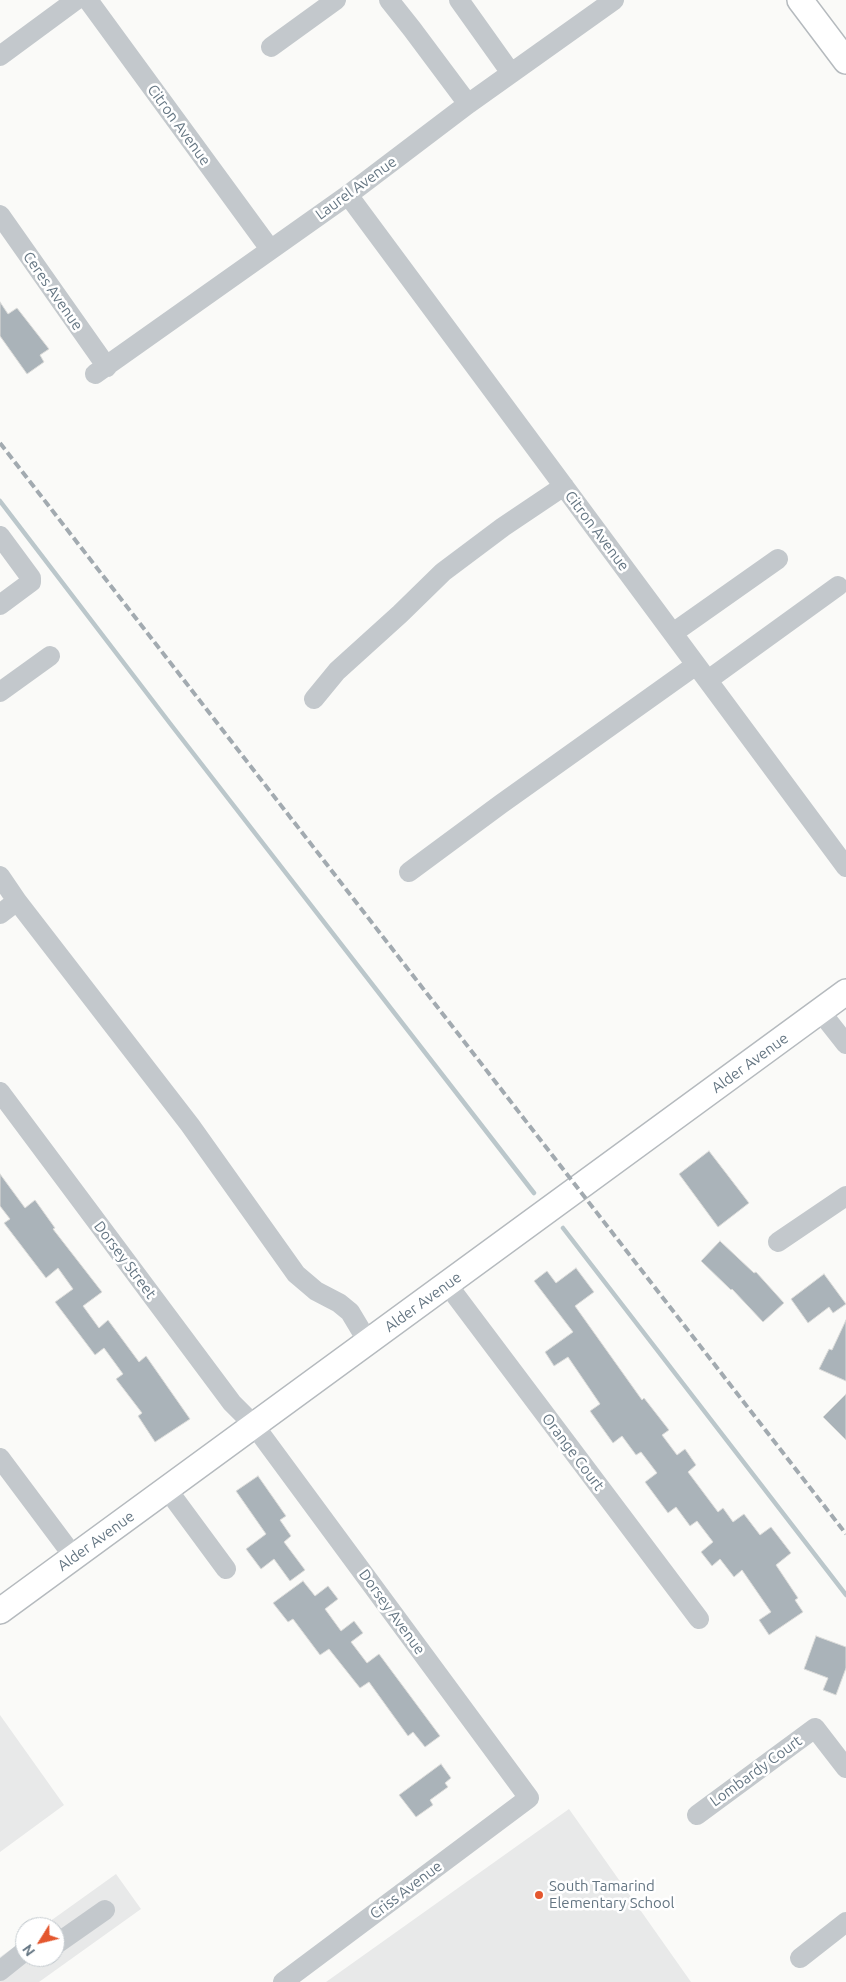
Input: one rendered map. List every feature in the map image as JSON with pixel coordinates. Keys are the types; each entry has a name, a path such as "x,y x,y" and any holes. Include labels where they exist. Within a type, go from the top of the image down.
{"main road":[{"path":"800,0 846,61"},
{"name":"Alder Avenue","path":"0,1611 846,992"}],"street":[{"path":"0,56 76,0"},
{"name":"Citron Avenue","path":"88,0 270,249"},
{"path":"271,47 336,0"},
{"path":"388,0 468,104"},
{"path":"459,0 511,73"},
{"name":"Laurel Avenue","path":"101,370 348,195 468,104 614,0"},
{"name":"Citron Avenue","path":"348,195 846,867"},
{"name":"Ceres Avenue","path":"0,215 101,370"},
{"path":"314,699 337,671 443,572 564,486"},
{"path":"0,536 31,578 31,582 0,605"},
{"path":"673,633 778,559"},
{"path":"409,872 501,804 702,672 838,586"},
{"path":"0,692 50,656"},
{"path":"0,876 17,901 190,1125 296,1274 316,1291 339,1303 350,1312 368,1342"},
{"path":"0,914 17,901"},
{"path":"820,1011 846,1044"},
{"name":"Dorsey Street","path":"0,1092 232,1403 254,1425"},
{"path":"778,1242 846,1196"},
{"name":"Orange Court","path":"447,1284 699,1619"},
{"name":"Dorsey Avenue","path":"254,1425 529,1798"},
{"path":"0,1458 74,1557"},
{"path":"168,1489 226,1569"},
{"name":"Lombardy Court","path":"697,1815 815,1728 846,1768"},
{"name":"Criss Avenue","path":"283,1982 529,1798"},
{"path":"65,1938 105,1910"},
{"path":"800,1958 846,1922"},
{"path":"0,1971 15,1959"}],"shaded area":[{"path":"0,1715 64,1805 0,1852"},
{"name":"South Tamarind Elementary School","path":"569,1809 691,1982 326,1982"},
{"path":"116,1874 141,1909 65,1963 65,1917 56,1917"},
{"path":"15,1946 15,1967 60,1967 39,1982 0,1982 0,1957"}],"building":[{"path":"0,302 8,314 17,308 49,349 40,355 44,362 27,374 0,336"},
{"path":"709,1151 749,1203 718,1227 679,1174"},
{"path":"0,1174 25,1208 35,1200 55,1228 53,1229 102,1292 83,1306 99,1328 108,1320 139,1362 146,1356 190,1419 155,1442 138,1416 142,1413 116,1379 123,1374 104,1348 95,1355 55,1302 73,1289 58,1268 46,1278 4,1223 10,1219 0,1206"},
{"path":"720,1241 754,1273 756,1272 784,1303 763,1322 732,1289 701,1261"},
{"path":"576,1268 594,1292 575,1306 642,1400 644,1398 669,1430 662,1435 677,1455 685,1449 696,1465 688,1472 718,1512 723,1508 733,1522 744,1514 760,1535 771,1527 791,1553 776,1565 798,1598 795,1600 803,1612 769,1635 759,1620 771,1612 742,1570 734,1577 720,1559 712,1566 701,1552 713,1542 697,1521 690,1526 676,1507 668,1513 645,1482 657,1473 641,1452 636,1455 622,1436 613,1443 590,1411 600,1404 568,1357 554,1366 545,1352 573,1332 534,1281 547,1271 556,1283"},
{"path":"824,1274 846,1304 833,1313 829,1307 808,1323 791,1299"},
{"path":"846,1320 846,1381 819,1369 829,1349 832,1350"},
{"path":"846,1394 846,1440 823,1417"},
{"path":"258,1476 286,1516 280,1520 291,1536 284,1542 305,1570 290,1581 274,1559 261,1569 246,1549 266,1534 236,1491"},
{"path":"303,1581 315,1596 328,1586 338,1599 325,1609 341,1631 354,1621 363,1633 351,1642 367,1663 379,1654 440,1736 425,1747 413,1732 408,1736 369,1682 360,1688 329,1649 320,1655 293,1619 288,1622 273,1603"},
{"path":"816,1636 846,1647 846,1668 836,1695 823,1690 828,1678 804,1669"},
{"path":"441,1764 451,1778 445,1783 448,1787 430,1800 433,1805 416,1817 399,1795"}],"waterway":[{"path":"0,501 534,1193"},
{"path":"563,1228 846,1595"}],"railway":[{"path":"0,443 846,1534"}],"place":[{"name":"South Tamarind Elementary School","path":"539,1895"}]}
